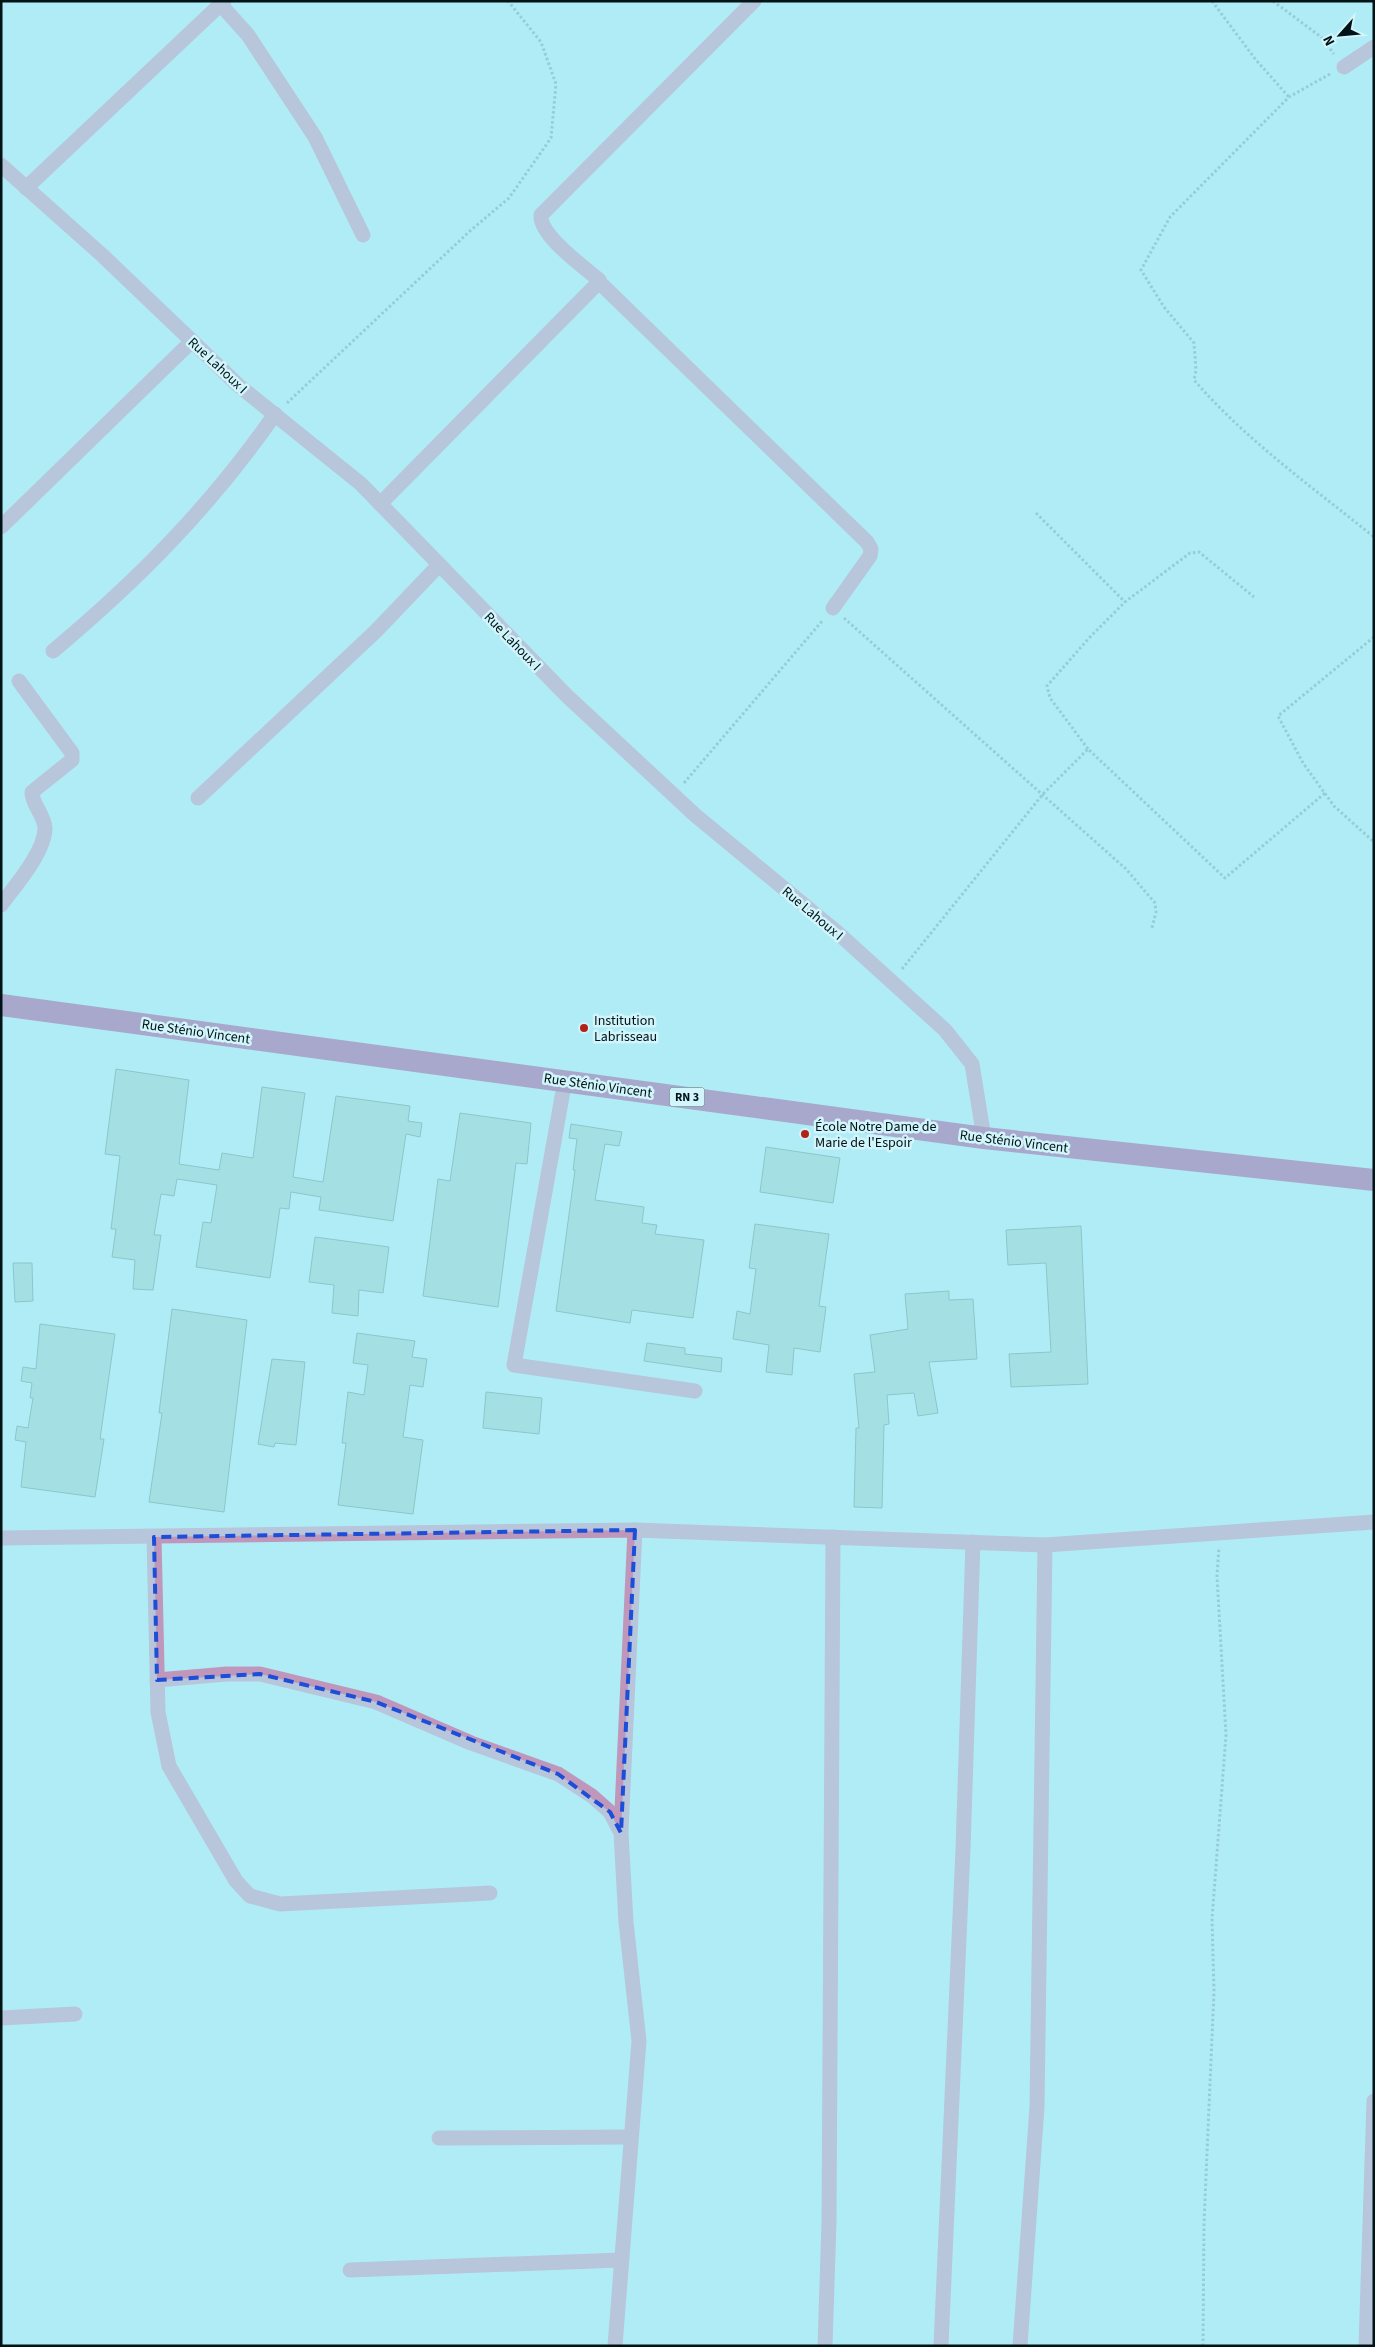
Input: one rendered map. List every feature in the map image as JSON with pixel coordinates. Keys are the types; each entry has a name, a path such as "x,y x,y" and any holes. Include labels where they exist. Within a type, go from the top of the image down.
{"main road":[{"name":"Rue Sténio Vincent","path":"1,1005 984,1138 1374,1180"}],"street":[{"path":"754,1 541,215 540,220 547,234 867,542 871,549 870,556 833,608"},
{"path":"26,188 222,3 248,35 315,136 363,235"},
{"path":"1344,67 1374,46"},
{"name":"Rue Lahoux I","path":"1,165 102,255 238,385 361,484 566,695 674,795 838,933 945,1030 972,1064 984,1138"},
{"path":"380,504 599,282"},
{"path":"1,527 192,341"},
{"path":"53,652 94,617 166,549 208,503 245,457 275,414"},
{"path":"198,798 376,631 439,565"},
{"path":"1,905 41,847 45,828 42,817 32,800 32,792 72,760 72,753 19,681"},
{"path":"565,1080 514,1365 695,1391"},
{"path":"1,1538 635,1530 1045,1545 1374,1522"},
{"path":"615,2346 639,2041 626,1922 621,1833 635,1530"},
{"path":"154,1537 158,1712 170,1766 236,1881 250,1896 280,1904 490,1893"},
{"path":"825,2346 829,2212 833,1537"},
{"path":"941,2346 963,1849 973,1542"},
{"path":"1020,2346 1037,2107 1045,1545"},
{"path":"157,1680 227,1674 260,1674 376,1702 471,1743 558,1774 592,1796 610,1812 621,1833"},
{"path":"1,2018 75,2014"},
{"path":"1366,2346 1374,2101"},
{"path":"439,2138 630,2137"},
{"path":"350,2270 621,2260"}],"path":[{"path":"275,414 470,231 509,198 552,138 556,84 541,42 508,1"},
{"path":"1212,1 1256,60 1289,97"},
{"path":"1273,1 1321,37 1344,67 1289,97 1170,217 1141,270 1164,307 1194,343 1196,370 1194,380 1220,410 1245,434 1374,537"},
{"path":"1036,513 1125,602"},
{"path":"1254,597 1199,552 1190,553 1125,602 1089,638 1047,686 1050,698 1088,749 1225,878 1325,793"},
{"path":"674,795 833,608 1126,869 1154,903 1156,912 1152,928"},
{"path":"1374,637 1278,716 1303,763 1334,806 1374,842"},
{"path":"892,982 1043,794 1088,749"},
{"path":"1203,2346 1204,2223 1214,1991 1212,1919 1226,1735 1217,1576 1220,1533"}],"highlighted area":[{"path":"635,1530 621,1833 610,1812 558,1774 376,1702 260,1674 157,1680 154,1537"}],"building":[{"path":"116,1069 189,1080 179,1164 219,1170 222,1153 253,1158 262,1087 305,1093 293,1177 323,1182 336,1096 410,1106 408,1121 422,1123 420,1137 406,1134 393,1221 319,1210 321,1197 291,1192 289,1209 280,1208 270,1278 196,1267 203,1222 211,1223 217,1185 177,1179 174,1196 161,1194 154,1235 161,1235 153,1290 133,1289 135,1260 112,1257 116,1229 111,1229 120,1156 105,1154"},
{"path":"460,1113 531,1123 527,1164 516,1163 498,1307 423,1296 438,1179 450,1181"},
{"path":"571,1124 622,1132 619,1146 605,1144 595,1200 644,1207 642,1223 657,1225 655,1234 704,1240 693,1318 632,1310 630,1323 556,1311 575,1170 573,1170 577,1139 569,1138"},
{"path":"766,1147 840,1158 833,1203 760,1192"},
{"path":"755,1224 829,1234 819,1306 826,1307 820,1352 794,1348 792,1375 766,1372 769,1345 733,1339 737,1311 750,1314 756,1269 749,1268"},
{"path":"1081,1226 1088,1384 1011,1387 1009,1354 1051,1352 1046,1263 1008,1265 1006,1230"},
{"path":"315,1237 389,1247 383,1293 359,1290 358,1316 332,1313 334,1285 309,1282"},
{"path":"13,1263 32,1263 33,1301 15,1302"},
{"path":"949,1291 949,1300 973,1299 977,1359 929,1362 938,1413 918,1416 914,1393 887,1395 889,1424 884,1425 882,1508 854,1507 856,1428 859,1428 854,1374 875,1372 870,1335 908,1329 905,1294"},
{"path":"172,1309 247,1320 224,1512 149,1502 162,1413 159,1413"},
{"path":"40,1324 115,1334 100,1439 104,1439 95,1497 21,1487 26,1442 15,1440 17,1426 28,1428 33,1398 30,1398 32,1383 21,1381 23,1367 36,1369"},
{"path":"357,1333 415,1341 412,1357 427,1359 423,1387 410,1385 403,1437 423,1440 413,1514 338,1505 346,1443 342,1443 348,1392 364,1395 368,1365 353,1363"},
{"path":"647,1343 685,1348 685,1354 722,1358 721,1372 644,1361"},
{"path":"272,1359 305,1362 296,1445 275,1443 274,1447 258,1444"},
{"path":"486,1392 542,1398 539,1434 483,1428"}],"place":[{"name":"Institution Labrisseau","path":"584,1028"},
{"name":"École Notre Dame de Marie de l'Espoir","path":"805,1134"}]}
